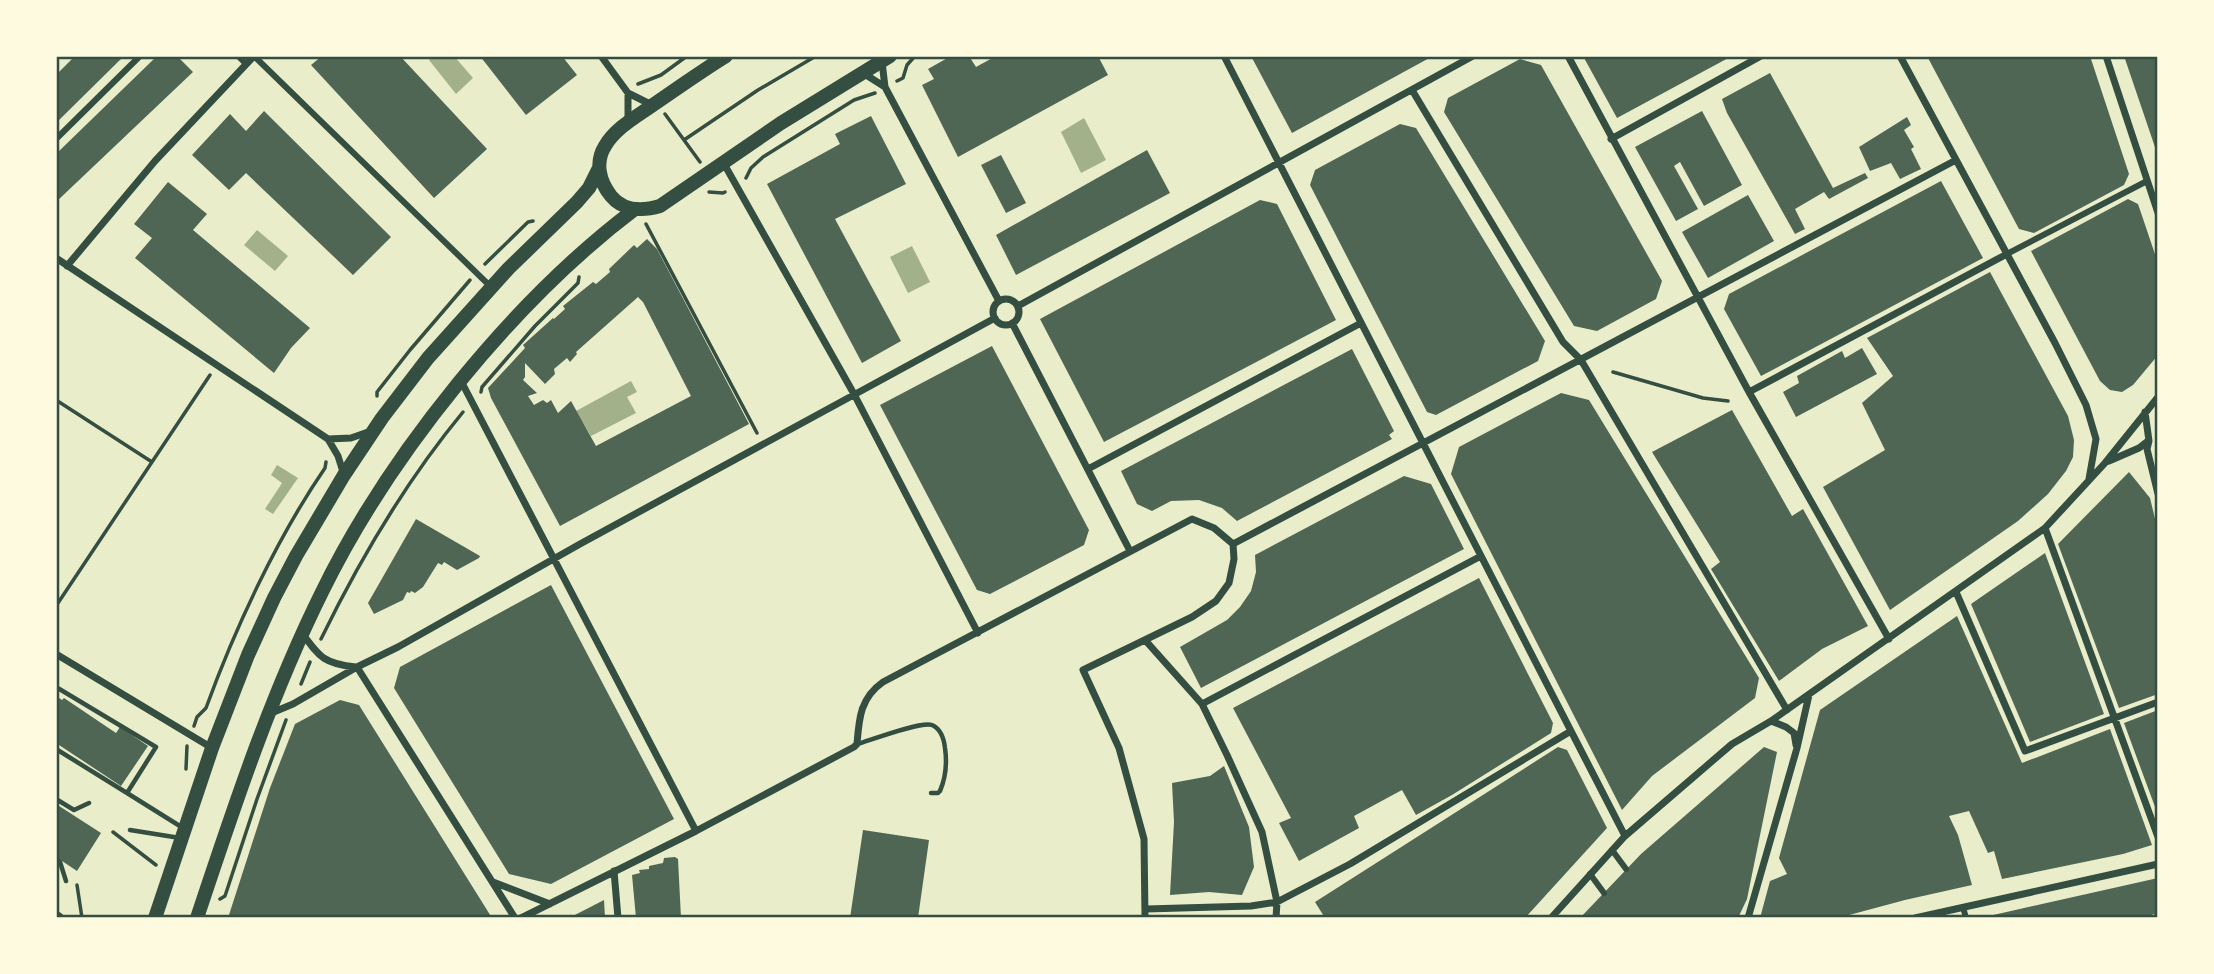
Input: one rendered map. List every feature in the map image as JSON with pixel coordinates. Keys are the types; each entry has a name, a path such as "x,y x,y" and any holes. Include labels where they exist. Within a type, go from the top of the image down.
{"main road":[{"path":"155,918 212,748 248,655 274,597 344,475 428,358 491,287 589,188 598,170 604,148 628,122 726,56"},
{"path":"598,170 610,195 618,203 647,210 660,206 723,161 886,59"},
{"path":"197,918 235,803 302,633 323,589 378,495 415,440 498,337 585,250 636,209"}],"street":[{"path":"56,139 140,56"},
{"path":"238,56 246,64"},
{"path":"67,266 155,161 254,56 491,287"},
{"path":"601,56 628,93 655,104"},
{"path":"1224,56 1625,836"},
{"path":"1018,306 1473,56"},
{"path":"1568,56 1749,392 1889,639"},
{"path":"1611,139 1761,56"},
{"path":"1900,56 2086,405 2096,439 2089,479"},
{"path":"2106,56 2158,213"},
{"path":"885,87 886,59"},
{"path":"863,73 885,87 999,300"},
{"path":"1412,90 1563,342 1581,360 1787,710"},
{"path":"628,93 628,122"},
{"path":"1233,544 1956,160"},
{"path":"723,161 854,394 978,633"},
{"path":"1749,392 2147,181"},
{"path":"56,258 328,439 338,456 344,475"},
{"path":"1010,299 1018,306 1018,317 1012,323 1003,325 995,318 993,309 999,300 1010,299"},
{"path":"268,714 293,704 356,667 398,647 553,559 995,318"},
{"path":"1012,323 1130,551"},
{"path":"1088,469 1361,323"},
{"path":"461,381 696,831"},
{"path":"1551,918 1625,836 1732,744 1772,721 2045,528 2105,463 2158,397"},
{"path":"2145,412 2149,441 2147,449 2158,494"},
{"path":"328,439 351,438 375,429"},
{"path":"2105,463 2149,441 2158,440"},
{"path":"522,918 696,831 855,746 860,715 866,697 873,689 1192,519 1214,528 1233,544 1234,559 1229,583 1216,601 1192,617 1083,670 1119,748 1144,839 1145,918"},
{"path":"2045,528 2158,837"},
{"path":"1202,704 1480,556"},
{"path":"1956,592 2025,751 2158,702"},
{"path":"302,633 315,652 333,665 356,667"},
{"path":"1145,640 1202,704 1262,832 1276,902 1276,918"},
{"path":"56,654 212,748"},
{"path":"356,667 515,918"},
{"path":"1748,918 1810,694"},
{"path":"1772,721 1794,733 1797,748"},
{"path":"1146,909 1251,906 1276,902 1350,864 1571,731"},
{"path":"1612,850 1626,869"},
{"path":"1915,918 2158,864"},
{"path":"614,871 618,918"},
{"path":"1590,874 1604,893"},
{"path":"492,882 550,904"},
{"path":"1964,907 1966,918"}],"lane":[{"path":"56,687 156,747 127,793"},
{"path":"855,746 920,725 933,726 944,739 946,767 940,791 931,793"},
{"path":"56,749 127,793 182,833"},
{"path":"56,799 74,810 89,803"},
{"path":"130,830 182,833"},
{"path":"56,859 61,862 66,881"}],"path":[{"path":"641,82 660,75 687,56"},
{"path":"684,140 758,90 816,56"},
{"path":"899,79 903,78 907,65 915,56"},
{"path":"748,176 751,167 763,157 854,100 869,96"},
{"path":"655,104 707,172"},
{"path":"703,194 723,193"},
{"path":"636,209 762,444"},
{"path":"638,227 659,223"},
{"path":"479,400 482,387 504,360 578,283 579,277 595,261 585,250"},
{"path":"56,606 216,365"},
{"path":"1612,372 1703,398 1728,401"},
{"path":"56,400 152,462"},
{"path":"320,640 364,555 405,491 465,409"},
{"path":"297,692 310,663"},
{"path":"217,900 225,896 286,720"},
{"path":"113,832 169,875"},
{"path":"75,874 82,918"}],"shaded area":[{"path":"434,56 454,56 473,78 456,94 429,60"},
{"path":"1084,118 1106,160 1081,173 1061,132"},
{"path":"257,230 288,256 275,271 244,245"},
{"path":"912,246 930,282 908,293 890,257"},
{"path":"631,381 637,392 627,397 636,413 591,436 576,411"},
{"path":"277,465 298,478 273,514 265,509 282,483 271,475"}],"building":[{"path":"75,56 124,56 56,123 56,75"},
{"path":"157,56 177,56 193,72 56,202 56,154"},
{"path":"322,56 400,56 487,149 434,198 311,65"},
{"path":"480,56 562,56 577,75 526,115"},
{"path":"951,56 969,56 976,67 996,56 1098,56 1108,75 958,157 922,85 934,79 928,69"},
{"path":"1251,56 1433,56 1292,133"},
{"path":"1583,56 1732,56 1617,118"},
{"path":"1927,56 2090,56 2129,174 2124,185 2034,233 2019,229"},
{"path":"2124,56 2158,56 2158,156"},
{"path":"1520,59 1541,65 1662,281 1656,299 1597,331 1574,326 1444,112 1448,98"},
{"path":"1770,73 1833,188 1865,173 1868,178 1829,199 1824,192 1795,209 1805,229 1795,234 1727,113 1722,99"},
{"path":"264,111 391,237 353,275 246,173 229,190 192,155 230,114 246,131"},
{"path":"1702,111 1742,185 1704,206 1680,162 1674,166 1698,209 1676,221 1635,147"},
{"path":"871,116 906,184 835,219 901,341 862,363 767,184 840,144 835,134"},
{"path":"1907,117 1911,125 1904,130 1914,147 1911,149 1921,169 1900,179 1891,163 1870,171 1859,147"},
{"path":"1400,124 1416,128 1545,341 1538,361 1436,415 1427,412 1310,185 1315,170"},
{"path":"1147,150 1170,193 1016,275 996,235"},
{"path":"1001,155 1026,203 1006,213 981,165"},
{"path":"1941,181 1983,258 1761,376 1724,309 1729,294"},
{"path":"168,182 207,214 193,230 310,328 291,348 274,373 135,258 152,238 134,224"},
{"path":"1748,195 1774,241 1708,278 1682,232"},
{"path":"2128,199 2138,204 2158,263 2158,355 2133,385 2122,392 2110,390 2100,381 2031,251"},
{"path":"1260,200 1277,204 1336,320 1104,442 1040,319"},
{"path":"647,239 657,249 749,424 560,526 488,388 525,348 523,345 565,309 563,306 610,272 609,269 634,245 637,248","holes":["638,297 691,396 596,446 571,401 558,413 551,400 547,403 543,400 534,405 528,396 537,393 523,380 525,363 545,384 555,374 554,369 567,358 570,362 576,352"]},
{"path":"1990,272 2068,416 2074,440 2073,457 2048,494 2018,521 1890,610 1823,487 1885,450 1862,403 1893,376 1867,338"},
{"path":"992,346 1089,530 1084,545 990,594 977,590 880,405"},
{"path":"1862,348 1877,374 1796,417 1783,392 1799,383 1797,376 1842,351 1845,358"},
{"path":"1352,349 1394,431 1389,435 1392,439 1237,521 1222,508 1199,500 1171,501 1152,511 1137,504 1121,471"},
{"path":"1561,393 1589,400 1759,678 1755,698 1652,776 1622,810 1451,474 1459,447"},
{"path":"1732,410 1792,516 1803,509 1868,626 1822,649 1779,681 1711,569 1720,562 1652,452"},
{"path":"2129,472 2150,498 2158,531 2158,694 2119,708 2058,544"},
{"path":"1404,476 1431,484 1464,549 1201,688 1180,647 1227,620 1240,607 1251,591 1256,572 1255,555"},
{"path":"416,519 480,556 457,570 444,562 442,565 438,563 423,587 415,593 407,592 403,600 374,614 368,603"},
{"path":"2045,553 2104,714 2030,742 1971,604"},
{"path":"1479,578 1553,723 1551,733 1416,815 1402,790 1354,816 1359,828 1299,861 1279,823 1291,818 1233,708"},
{"path":"551,585 674,819 551,884 509,874 394,688 400,667"},
{"path":"1957,616 2022,763 2110,729 2152,845 2123,854 2002,879 1994,851 1988,853 1969,811 1949,816 1958,835 1972,885 1838,918 1760,918 1770,881 1787,874 1779,858 1820,710"},
{"path":"56,696 62,700 64,698 116,733 120,727 148,746 121,786 56,743"},
{"path":"340,700 359,705 492,918 228,918 270,788 295,724"},
{"path":"2158,710 2158,815 2124,723"},
{"path":"1558,747 1567,750 1607,828 1525,918 1325,918 1315,902"},
{"path":"1764,747 1777,752 1747,899 1738,918 1580,918 1641,854"},
{"path":"1224,766 1249,827 1254,867 1242,895 1209,892 1170,895 1174,822 1172,783 1210,776"},
{"path":"56,804 101,833 77,871 56,857"},
{"path":"863,830 929,840 918,918 850,918"},
{"path":"664,858 678,859 681,918 636,918 632,875 640,873 639,870 649,869 649,866 663,863"},
{"path":"2158,878 2158,918 2155,918 2154,914 2144,918 1980,918"},
{"path":"604,900 605,918 569,918"}]}
